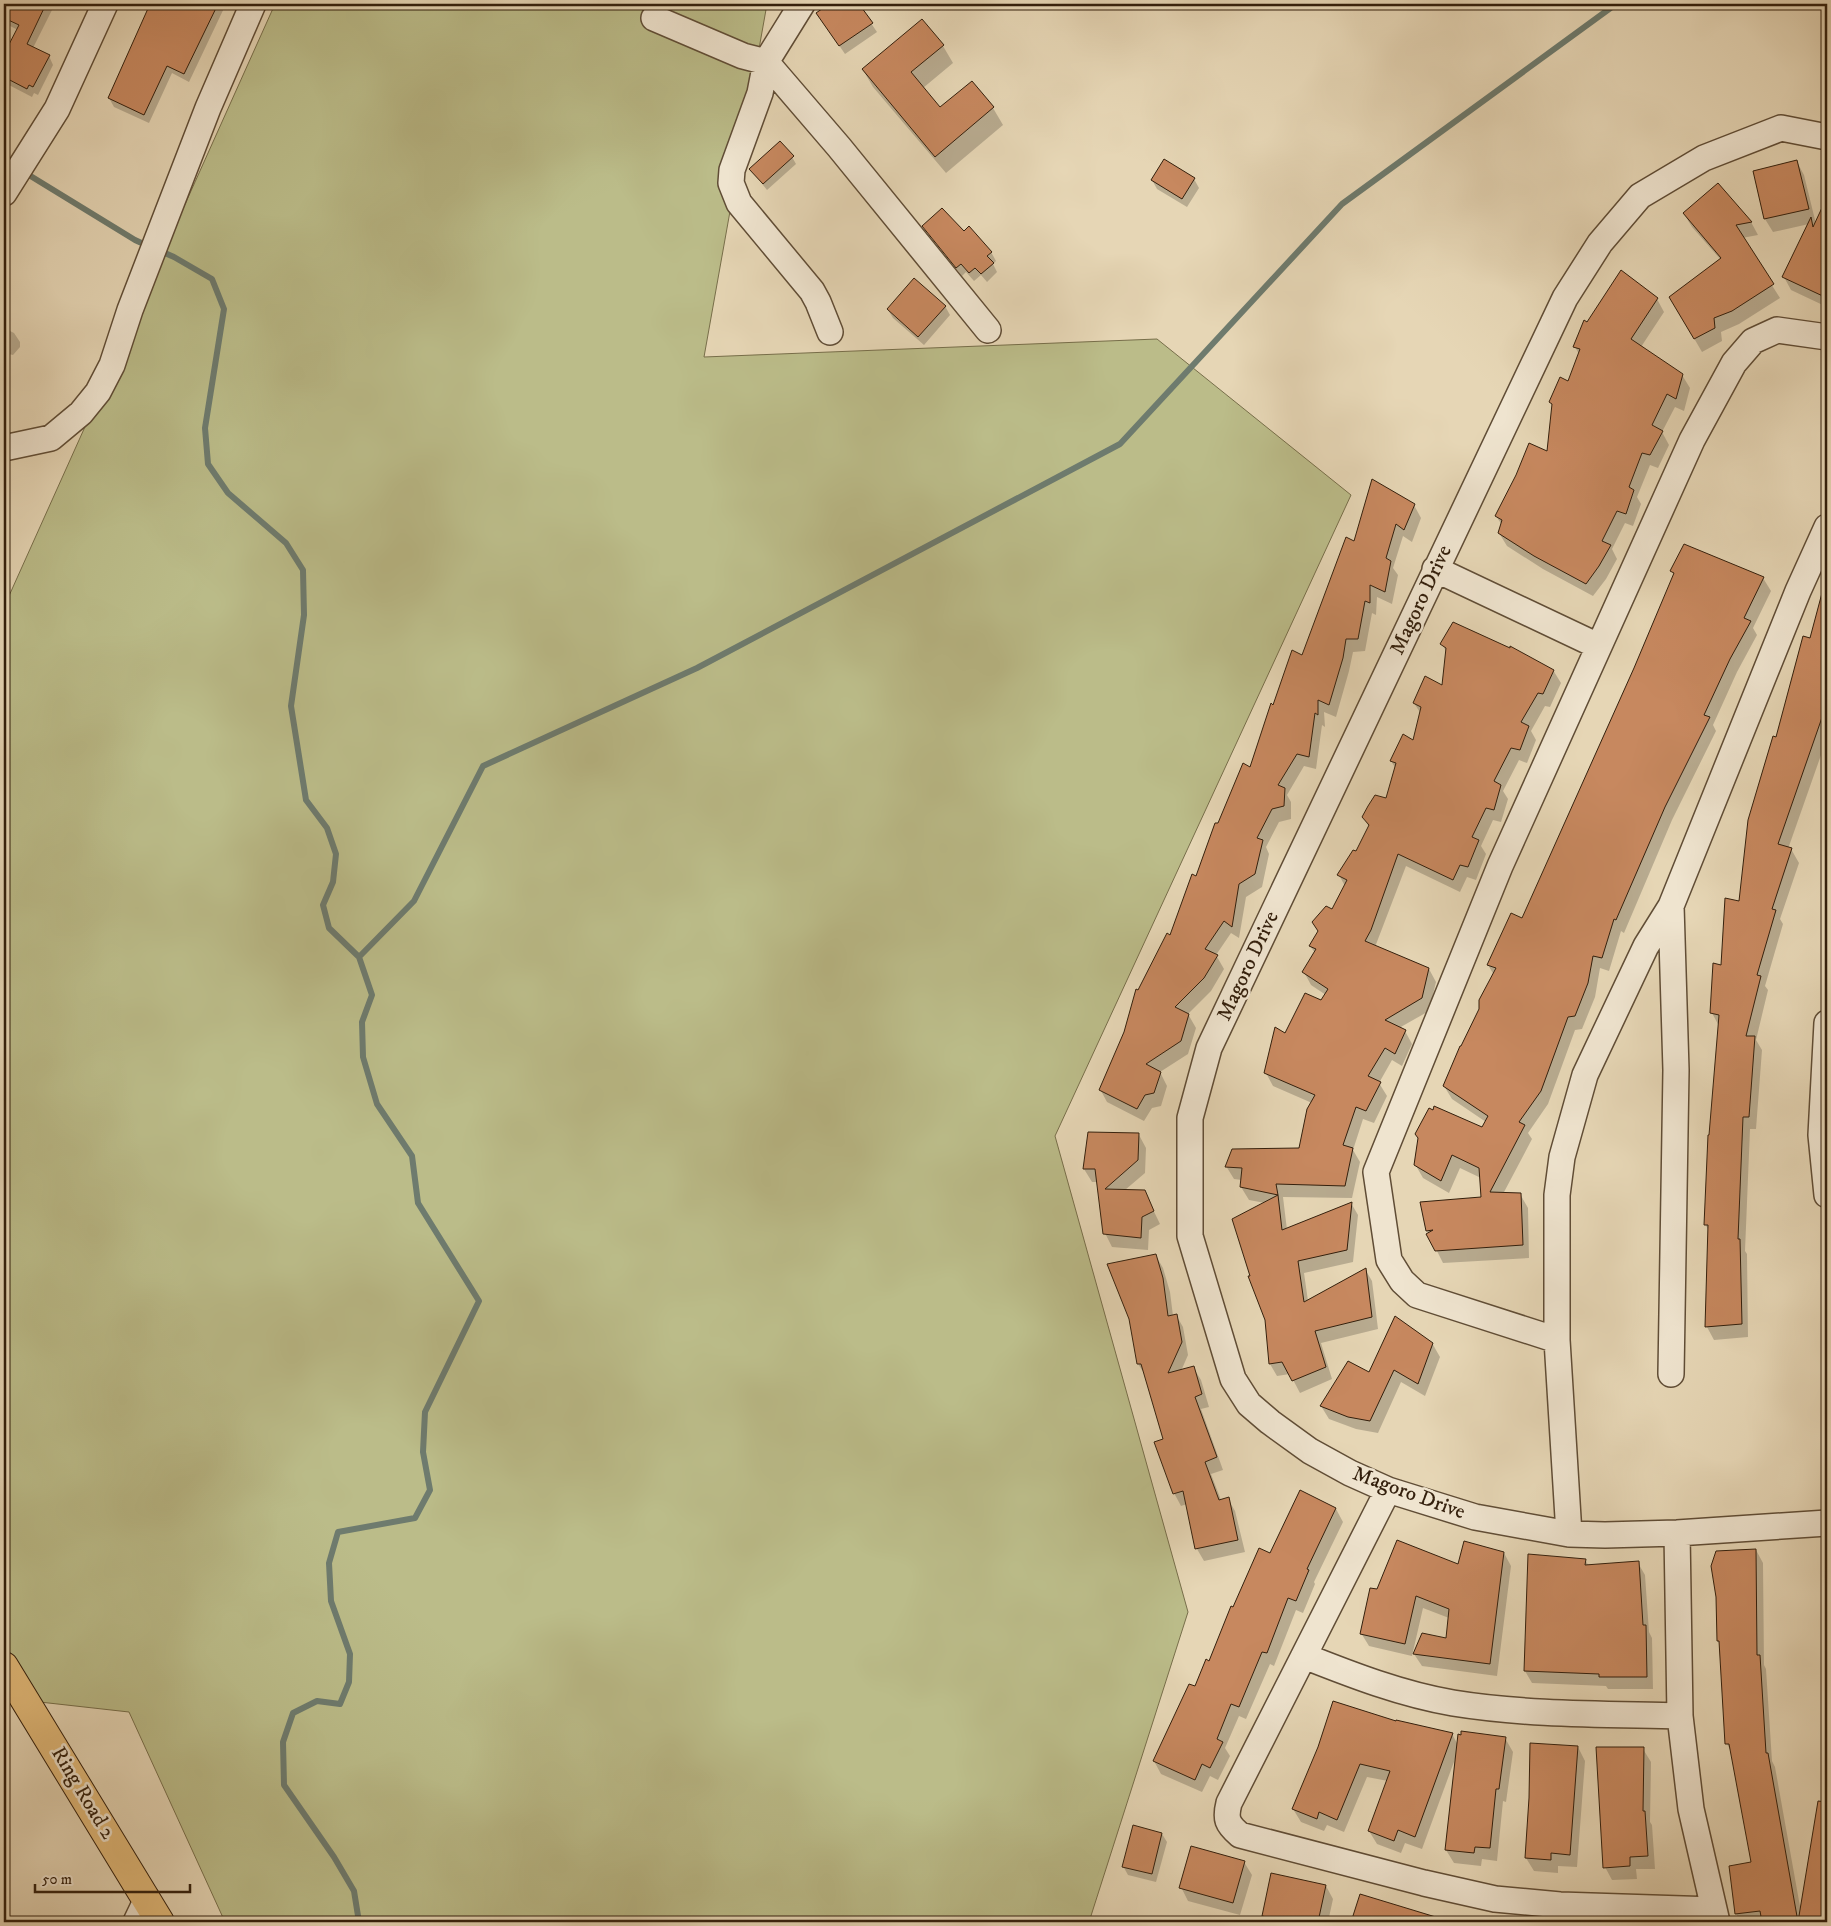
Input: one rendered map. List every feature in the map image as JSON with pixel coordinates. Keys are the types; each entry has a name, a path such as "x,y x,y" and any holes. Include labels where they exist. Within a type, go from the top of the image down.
{"main road":[{"name":"Ring Road 2","path":"4,1666 148,1915"}],"street":[{"path":"5,191 57,109 105,4"},
{"path":"4,448 51,438 81,413 98,392 112,365 143,275 208,108 253,4"},
{"path":"800,5 766,62 760,93 732,170 731,183 739,203 812,291 830,332"},
{"path":"654,18 742,56 766,62 988,330"},
{"name":"Magoro Drive","path":"1827,137 1781,128 1704,158 1640,196 1600,243 1565,298 1209,1048 1190,1118 1190,1236 1233,1380 1249,1404 1310,1451 1350,1473 1388,1490 1475,1517 1569,1534 1677,1533 1827,1523"},
{"path":"1557,1340 1417,1295 1402,1281 1389,1260 1376,1172 1500,866 1692,440 1734,363 1753,342 1777,330 1827,337"},
{"path":"1569,1534 1557,1340 1557,1195 1564,1148 1586,1075 1646,946 1671,906 1798,591 1827,527"},
{"path":"1435,569 1598,646"},
{"path":"1670,1374 1676,1070 1671,906"},
{"path":"1827,1023 1821,1135 1827,1195"},
{"path":"1388,1490 1229,1803 1226,1814 1230,1826 1240,1835 1424,1883 1495,1899 1716,1916 1691,1810 1680,1716 1677,1533"},
{"path":"1304,1656 1355,1676 1393,1688 1451,1702 1547,1712 1680,1716"}],"green space":[{"path":"275,4 767,4 704,357 1157,339 1351,495 1055,1136 1188,1612 1089,1922 225,1922 129,1712 4,1698 4,607"}],"building":[{"path":"4,4 46,4 27,44 50,55 33,87 29,85 27,89 4,77 4,54 19,25 4,18"},
{"path":"150,4 218,4 184,74 167,66 144,115 108,98"},
{"path":"829,4 859,4 873,23 839,46 816,13"},
{"path":"922,19 944,45 911,72 940,107 972,81 994,107 935,157 862,69"},
{"path":"780,141 794,156 763,184 749,169"},
{"path":"1164,159 1195,178 1182,199 1151,180"},
{"path":"1797,160 1809,209 1764,219 1753,171"},
{"path":"1718,183 1752,222 1736,225 1774,284 1732,311 1714,318 1715,328 1694,339 1669,297 1721,258 1683,213"},
{"path":"1827,197 1827,298 1782,277 1811,217 1813,227"},
{"path":"942,208 964,231 969,226 992,252 987,256 994,263 981,274 975,268 969,273 961,264 956,268 922,226"},
{"path":"1621,270 1658,298 1631,339 1683,374 1676,399 1667,394 1652,425 1663,431 1650,455 1642,453 1629,487 1634,490 1626,514 1617,511 1602,541 1611,545 1586,584 1534,556 1498,533 1502,520 1495,516 1516,475 1529,443 1547,451 1552,404 1549,402 1560,377 1568,381 1580,349 1573,347 1584,320 1587,322"},
{"path":"914,278 946,306 918,337 887,309"},
{"path":"1372,479 1415,504 1404,530 1396,524 1386,558 1391,561 1385,592 1370,585 1370,603 1365,601 1358,639 1346,639 1343,658 1329,705 1318,700 1318,715 1315,713 1309,757 1297,754 1278,785 1285,788 1284,806 1272,809 1257,838 1263,840 1255,874 1239,884 1232,927 1224,921 1205,949 1218,955 1204,978 1175,1007 1189,1014 1181,1041 1146,1064 1161,1072 1154,1093 1145,1095 1137,1109 1099,1090 1124,1032 1136,989 1138,990 1167,933 1170,935 1192,874 1196,876 1215,823 1218,823 1243,763 1250,767 1271,703 1273,705 1292,650 1302,655 1346,537 1354,541"},
{"path":"1684,544 1764,577 1744,618 1751,621 1730,659 1704,715 1710,717 1665,807 1616,920 1614,919 1602,958 1593,956 1588,983 1575,1016 1568,1017 1541,1091 1519,1122 1525,1125 1490,1192 1521,1193 1523,1245 1435,1251 1426,1234 1433,1230 1426,1231 1420,1202 1481,1197 1479,1168 1452,1155 1441,1181 1414,1165 1418,1138 1415,1134 1429,1108 1433,1110 1434,1106 1482,1127 1488,1116 1443,1086 1460,1046 1479,1009 1479,1000 1496,968 1487,965 1511,913 1522,918 1634,668 1674,573 1670,571"},
{"path":"1822,593 1827,593 1827,687 1824,702 1826,706 1778,844 1792,848 1772,909 1776,910 1757,975 1761,976 1746,1036 1755,1036 1749,1117 1743,1117 1738,1239 1740,1239 1742,1324 1705,1327 1708,1225 1704,1225 1708,1135 1719,1015 1710,1013 1713,963 1721,965 1725,898 1739,901 1748,820 1773,736 1776,737 1803,636 1810,638"},
{"path":"1453,622 1510,648 1510,646 1554,670 1543,694 1538,693 1521,722 1529,726 1520,750 1511,748 1494,781 1501,785 1494,810 1486,808 1472,837 1479,840 1468,867 1460,865 1453,880 1398,854 1371,930 1365,941 1429,968 1422,998 1385,1020 1406,1030 1395,1054 1385,1048 1368,1076 1381,1082 1366,1111 1356,1107 1343,1145 1353,1148 1345,1186 1276,1184 1278,1195 1240,1187 1242,1168 1225,1167 1232,1149 1299,1148 1307,1109 1315,1095 1264,1073 1275,1027 1285,1033 1305,993 1321,1000 1328,989 1302,972 1316,949 1309,946 1318,931 1312,922 1326,906 1332,909 1347,880 1337,875 1353,850 1356,851 1369,825 1362,817 1375,795 1386,798 1396,763 1390,761 1403,734 1413,740 1421,707 1413,703 1425,676 1442,685 1446,648 1440,644"},
{"path":"1088,1132 1139,1133 1138,1160 1105,1189 1145,1190 1154,1211 1142,1217 1141,1238 1103,1234 1095,1169 1083,1169"},
{"path":"1278,1195 1282,1230 1352,1202 1347,1250 1298,1261 1304,1302 1366,1268 1372,1317 1315,1331 1326,1367 1292,1381 1282,1362 1269,1364 1265,1320 1248,1276 1250,1276 1232,1219"},
{"path":"1156,1254 1163,1278 1168,1316 1177,1314 1182,1342 1168,1373 1194,1366 1202,1394 1195,1397 1217,1457 1205,1462 1219,1500 1229,1497 1238,1540 1195,1549 1183,1491 1173,1494 1154,1442 1163,1439 1141,1364 1137,1364 1129,1319 1107,1264"},
{"path":"1395,1316 1433,1343 1418,1384 1394,1370 1370,1421 1348,1417 1320,1406 1348,1361 1369,1372"},
{"path":"1300,1490 1336,1508 1307,1569 1309,1570 1296,1601 1288,1598 1267,1653 1262,1652 1239,1707 1231,1704 1217,1739 1223,1742 1210,1768 1202,1764 1195,1780 1153,1761 1189,1684 1195,1686 1206,1659 1209,1661 1231,1606 1233,1607 1259,1548 1270,1553"},
{"path":"1397,1540 1458,1564 1464,1541 1504,1552 1490,1664 1413,1654 1422,1633 1446,1638 1449,1609 1416,1596 1405,1644 1360,1634 1370,1588 1377,1589"},
{"path":"1756,1549 1757,1655 1760,1655 1766,1753 1768,1753 1798,1922 1762,1922 1760,1911 1735,1914 1729,1866 1751,1862 1729,1744 1725,1744 1719,1641 1717,1641 1716,1597 1711,1566 1716,1551"},
{"path":"1528,1554 1586,1559 1585,1565 1639,1561 1643,1625 1646,1625 1647,1677 1599,1677 1599,1674 1524,1671"},
{"path":"1333,1701 1396,1721 1453,1733 1415,1837 1398,1830 1394,1841 1368,1831 1390,1771 1360,1764 1337,1820 1319,1812 1317,1819 1292,1809 1318,1747"},
{"path":"1461,1731 1506,1737 1499,1789 1496,1789 1490,1848 1475,1847 1474,1853 1445,1850 1458,1734 1461,1735"},
{"path":"1530,1743 1578,1746 1570,1855 1551,1853 1551,1860 1525,1858"},
{"path":"1596,1747 1644,1747 1643,1811 1645,1811 1648,1856 1630,1857 1630,1866 1603,1868"},
{"path":"1818,1801 1827,1802 1827,1922 1798,1922"},
{"path":"1133,1825 1162,1833 1152,1874 1122,1867"},
{"path":"1191,1846 1245,1861 1233,1903 1179,1888"},
{"path":"1271,1873 1326,1885 1318,1922 1291,1922 1262,1916"},
{"path":"1360,1894 1439,1918 1439,1922 1351,1922"}],"waterway":[{"path":"359,957 414,901 483,766 697,668 1120,444 1342,204 1616,4"},
{"path":"4,159 15,167"},
{"path":"24,172 135,240 148,246"},
{"path":"158,250 212,279 224,309 205,428 208,464 228,493 286,543 303,570 304,615 291,706 306,800 327,828 336,854 333,882 323,905 329,928 359,957 372,995 362,1022 363,1057 377,1104 412,1156 418,1203 479,1301 425,1412 423,1452 430,1490 415,1518 338,1532 329,1563 331,1601 350,1654 349,1682 340,1704 317,1701 293,1713 283,1742 284,1785 334,1857 354,1891 359,1922"}]}
